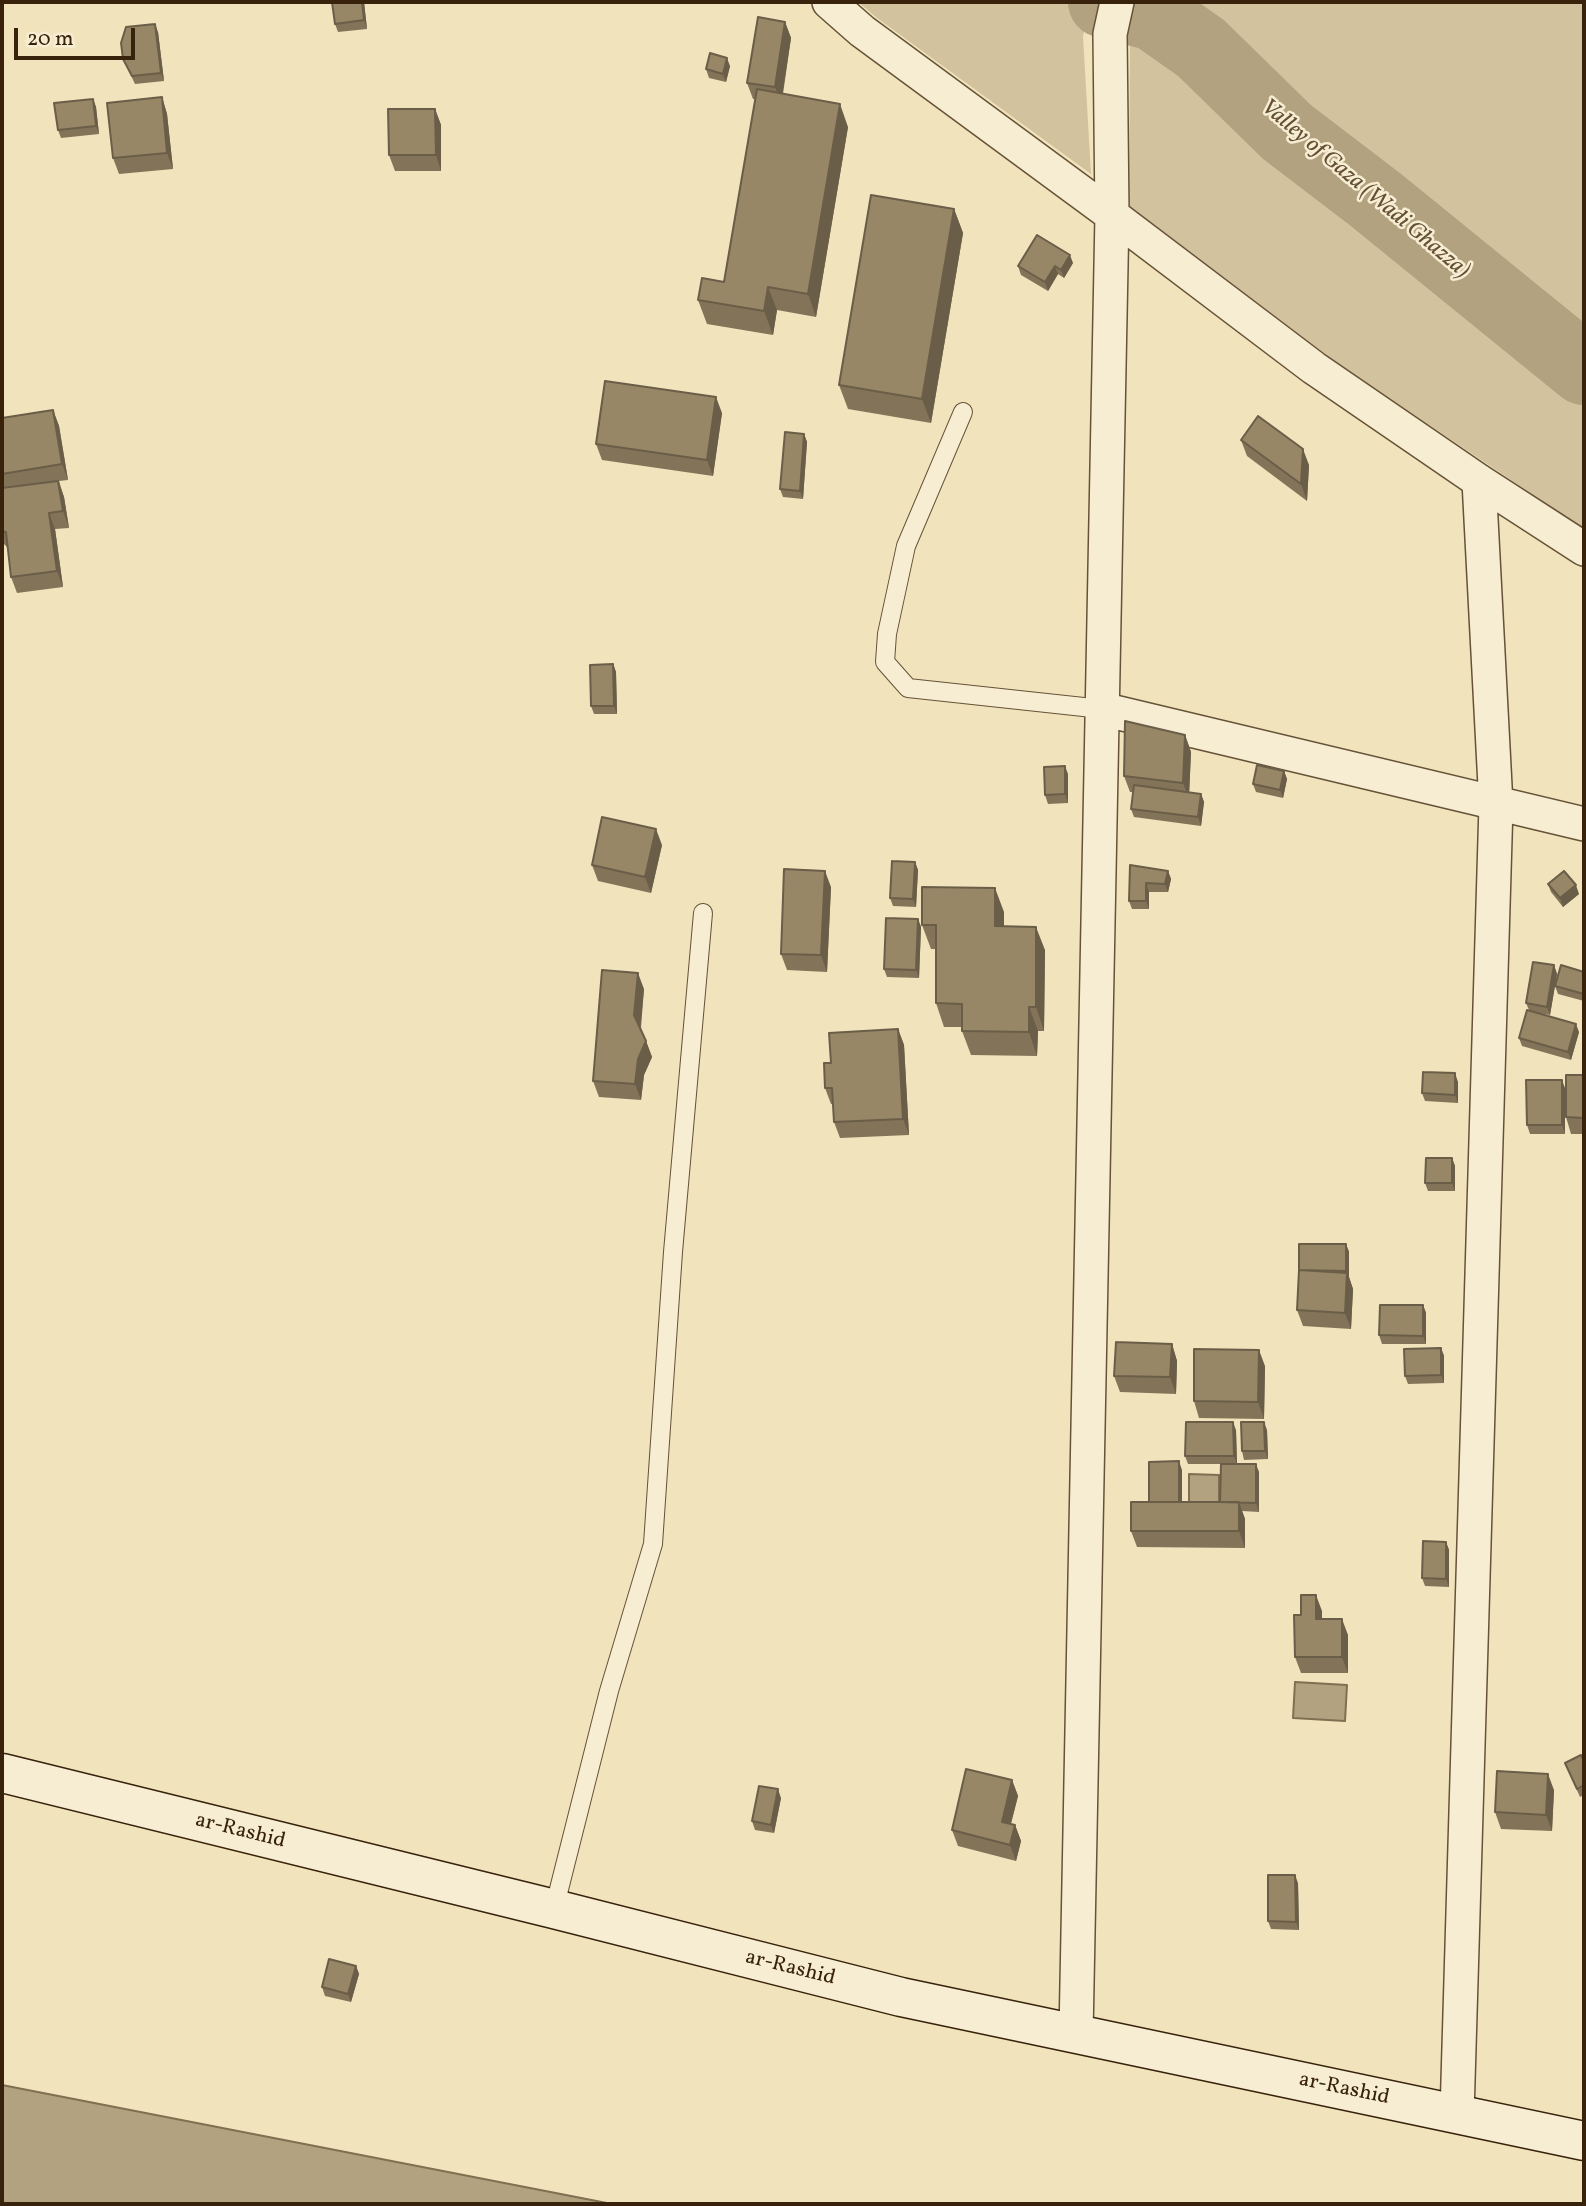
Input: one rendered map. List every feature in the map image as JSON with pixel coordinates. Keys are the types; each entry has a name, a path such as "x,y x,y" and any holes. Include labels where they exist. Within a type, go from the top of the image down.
{"main road":[{"name":"ar-Rashid","path":"2,1773 901,1997 1584,2141"}],"street":[{"path":"829,2 862,31 1314,368 1584,549"},
{"path":"1076,2034 1112,215 1110,34 1118,2"},
{"path":"1457,2114 1496,805 1479,481"},
{"path":"1102,709 1584,824"}],"lane":[{"path":"963,412 906,546 887,634 884,662 908,688 1102,709"},
{"path":"554,1909 609,1691 653,1544 673,1252 703,913"}],"shaded area":[{"path":"858,2 1092,2 1083,36 1091,174 877,18"},
{"path":"1139,2 1584,2 1584,529 1310,345 1129,208 1130,38"},
{"path":"1189,1474 1219,1475 1219,1511 1189,1511"},
{"path":"1295,1682 1347,1685 1345,1721 1293,1718"},
{"path":"2,2085 612,2204 2,2204"}],"building":[{"path":"332,2 362,2 364,20 335,24"},
{"path":"758,17 785,22 775,87 747,83"},
{"path":"155,24 161,73 132,76 123,59 121,43 126,27"},
{"path":"710,53 727,58 723,74 706,69"},
{"path":"757,89 840,104 808,294 768,287 764,311 698,300 702,278 724,282"},
{"path":"162,97 167,153 113,158 107,103"},
{"path":"93,99 96,126 58,130 54,103"},
{"path":"388,109 435,109 436,155 389,155"},
{"path":"871,195 954,209 922,399 839,385"},
{"path":"1037,235 1070,255 1061,270 1055,266 1045,282 1018,266"},
{"path":"605,381 716,397 707,460 596,444"},
{"path":"53,410 62,464 2,474 2,418"},
{"path":"1258,416 1303,449 1301,484 1241,440"},
{"path":"785,432 804,434 800,491 780,489"},
{"path":"58,481 63,511 49,513 57,571 11,577 6,532 2,531 2,488"},
{"path":"613,664 614,706 591,706 590,665"},
{"path":"1125,721 1185,735 1183,783 1124,776"},
{"path":"1257,765 1284,771 1280,790 1253,784"},
{"path":"1065,766 1065,794 1045,795 1044,767"},
{"path":"1134,785 1201,794 1198,817 1131,809"},
{"path":"602,817 656,829 645,877 592,865"},
{"path":"892,861 915,862 913,899 890,898"},
{"path":"1130,865 1168,871 1165,884 1146,883 1146,901 1129,901"},
{"path":"784,869 825,871 821,955 781,954"},
{"path":"1564,871 1576,885 1560,898 1548,884"},
{"path":"922,887 995,888 995,926 1036,927 1036,1007 1029,1007 1029,1032 962,1031 962,1004 936,1003 936,925 922,925"},
{"path":"886,918 918,919 916,970 884,969"},
{"path":"1533,962 1554,965 1547,1007 1526,1003"},
{"path":"1561,965 1584,972 1584,994 1555,986"},
{"path":"602,970 638,973 634,1015 646,1041 638,1059 635,1084 593,1081"},
{"path":"1527,1010 1576,1024 1568,1052 1519,1038"},
{"path":"898,1029 903,1119 834,1122 832,1088 825,1088 824,1063 831,1063 829,1033"},
{"path":"1423,1072 1455,1073 1455,1095 1422,1093"},
{"path":"1566,1075 1584,1075 1584,1118 1566,1117"},
{"path":"1526,1080 1562,1080 1562,1125 1527,1125"},
{"path":"1426,1158 1452,1158 1452,1183 1425,1183"},
{"path":"1299,1244 1346,1244 1346,1271 1299,1270"},
{"path":"1299,1270 1347,1273 1345,1313 1297,1310"},
{"path":"1380,1305 1423,1305 1423,1336 1379,1335"},
{"path":"1116,1342 1172,1344 1170,1377 1114,1376"},
{"path":"1441,1348 1441,1375 1405,1376 1404,1349"},
{"path":"1194,1349 1259,1350 1258,1402 1194,1401"},
{"path":"1186,1422 1233,1422 1234,1456 1185,1456"},
{"path":"1241,1422 1264,1422 1265,1451 1242,1451"},
{"path":"1179,1461 1179,1502 1149,1502 1149,1462"},
{"path":"1221,1464 1256,1464 1256,1503 1220,1502"},
{"path":"1131,1502 1239,1502 1239,1531 1131,1531"},
{"path":"1423,1541 1446,1542 1446,1579 1422,1578"},
{"path":"1301,1595 1316,1595 1316,1619 1342,1619 1342,1657 1295,1657 1294,1615 1301,1615"},
{"path":"1581,1755 1584,1761 1584,1785 1577,1789 1565,1763"},
{"path":"966,1769 1012,1780 1002,1822 1015,1825 1010,1845 952,1830"},
{"path":"1497,1771 1548,1774 1546,1815 1495,1812"},
{"path":"759,1786 778,1789 771,1825 752,1821"},
{"path":"1268,1875 1295,1875 1296,1922 1268,1921"},
{"path":"329,1959 356,1966 348,1994 322,1987"}],"waterway":[{"name":"Valley of Gaza (Wadi Ghazza)","path":"1104,2 1154,15 1201,48 1287,132 1376,200 1584,369"}]}
